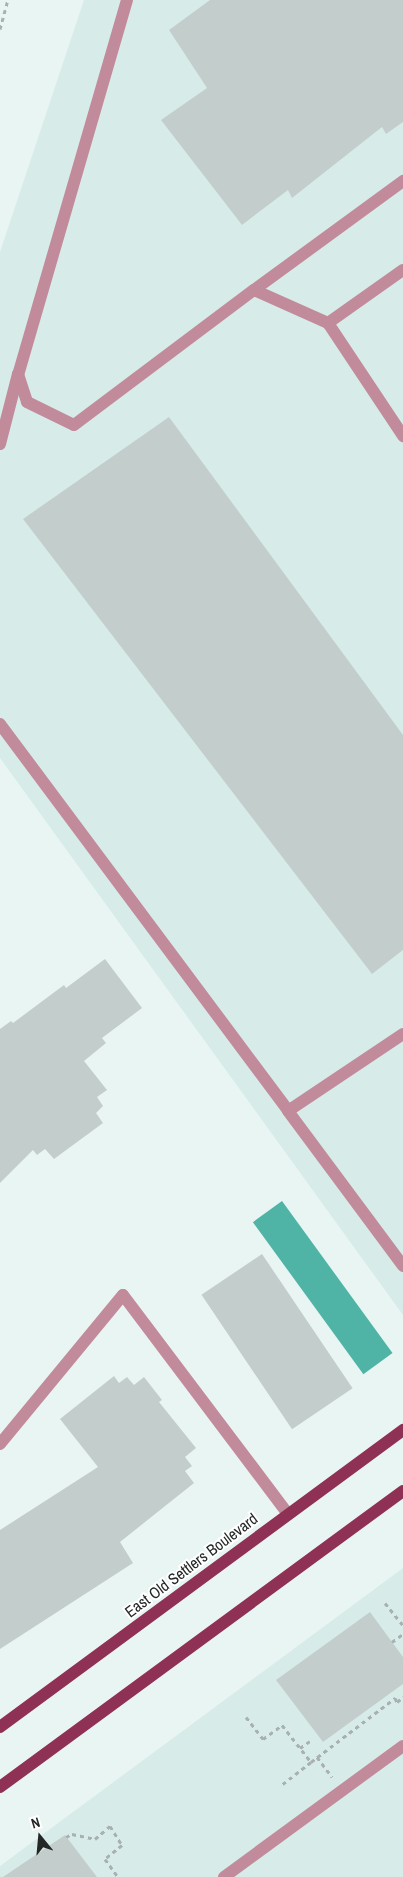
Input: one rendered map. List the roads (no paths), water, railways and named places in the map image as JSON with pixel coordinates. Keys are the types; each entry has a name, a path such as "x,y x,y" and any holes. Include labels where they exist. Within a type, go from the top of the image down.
{"main road":[{"name":"East Old Settlers Boulevard","path":"0,1727 403,1430"},
{"path":"0,1787 403,1491"}],"lane":[{"path":"0,444 18,374 126,0"},
{"path":"18,374 27,402 74,425 403,181"},
{"path":"328,323 403,270"},
{"path":"254,290 328,323 403,436"},
{"path":"0,724 403,1266"},
{"path":"288,1111 403,1034"},
{"path":"0,1444 123,1295 288,1514"},
{"path":"224,1877 403,1746"}]}
